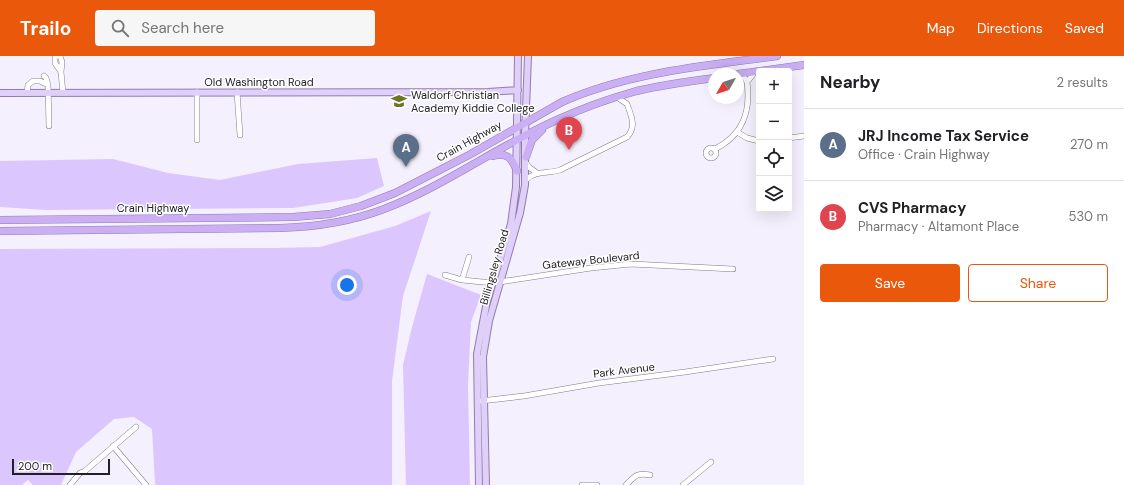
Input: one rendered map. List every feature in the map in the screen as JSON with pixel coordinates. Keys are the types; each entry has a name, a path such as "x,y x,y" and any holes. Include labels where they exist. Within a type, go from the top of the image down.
{"highway":[{"name":"Crain Highway","path":"0,220 294,217 330,214 361,206 395,193 427,177 562,102 576,96 625,81 673,71 777,56"},
{"path":"744,73 804,65"},
{"name":"Crain Highway","path":"0,231 280,228 328,225 361,217 394,205 433,186 525,135 581,110 634,92 708,79"},
{"path":"526,160 535,136 550,123"},
{"path":"485,158 499,154 504,155 511,159 517,171"},
{"path":"73,230 75,219"}],"main road":[{"name":"Billingsley Road","path":"479,485 480,401 485,338 496,283 511,224 516,187 518,139 518,56"},
{"name":"Billingsley Road","path":"496,283 520,213 526,180 525,135 527,122 528,56"},
{"path":"518,90 528,72"},
{"name":"Old Washington Road","path":"0,93 488,92 518,90"},
{"name":"Billingsley Road","path":"480,401 486,485"}],"street":[{"path":"57,56 55,62 61,72"},
{"path":"60,56 62,62 61,72 63,93"},
{"path":"747,82 755,72"},
{"path":"44,76 48,85 49,126"},
{"path":"715,149 730,141 742,124 748,106 747,82 744,77"},
{"path":"27,93 28,85 32,81 40,81 48,85"},
{"path":"197,92 197,140"},
{"path":"237,92 240,135"},
{"path":"627,104 634,92"},
{"path":"526,180 530,175 560,170 628,137 633,127 627,104 617,97"},
{"path":"737,132 756,140"},
{"path":"792,138 804,136"},
{"path":"526,160 530,168 537,173"},
{"path":"462,280 469,257"},
{"name":"Gateway Boulevard","path":"445,275 462,280 496,283 591,268 631,264 733,269"},
{"name":"Park Avenue","path":"480,401 524,396 599,383 773,359"},
{"path":"70,485 80,473 85,471 136,427"},
{"path":"113,446 146,485"},
{"path":"683,485 710,462"},
{"path":"626,485 638,474 643,473 650,475"},
{"path":"582,485 597,485"}],"shaded area":[{"path":"377,158 384,186 357,198 293,208 46,210 0,207 0,161 113,159 168,173 220,180 298,164"},
{"path":"431,211 403,296 392,381 392,485 156,485 152,429 134,417 114,419 76,452 61,485 33,485 28,480 22,485 0,485 0,249 320,247 395,226"},
{"path":"427,274 481,295 471,322 468,385 470,485 406,485 403,365"}],"place":[{"name":"Waldorf Christian Academy Kiddie College","path":"399,101"},
{"name":"CVS Pharmacy","path":"569,150"},
{"name":"JRJ Income Tax Service","path":"406,167"}]}
